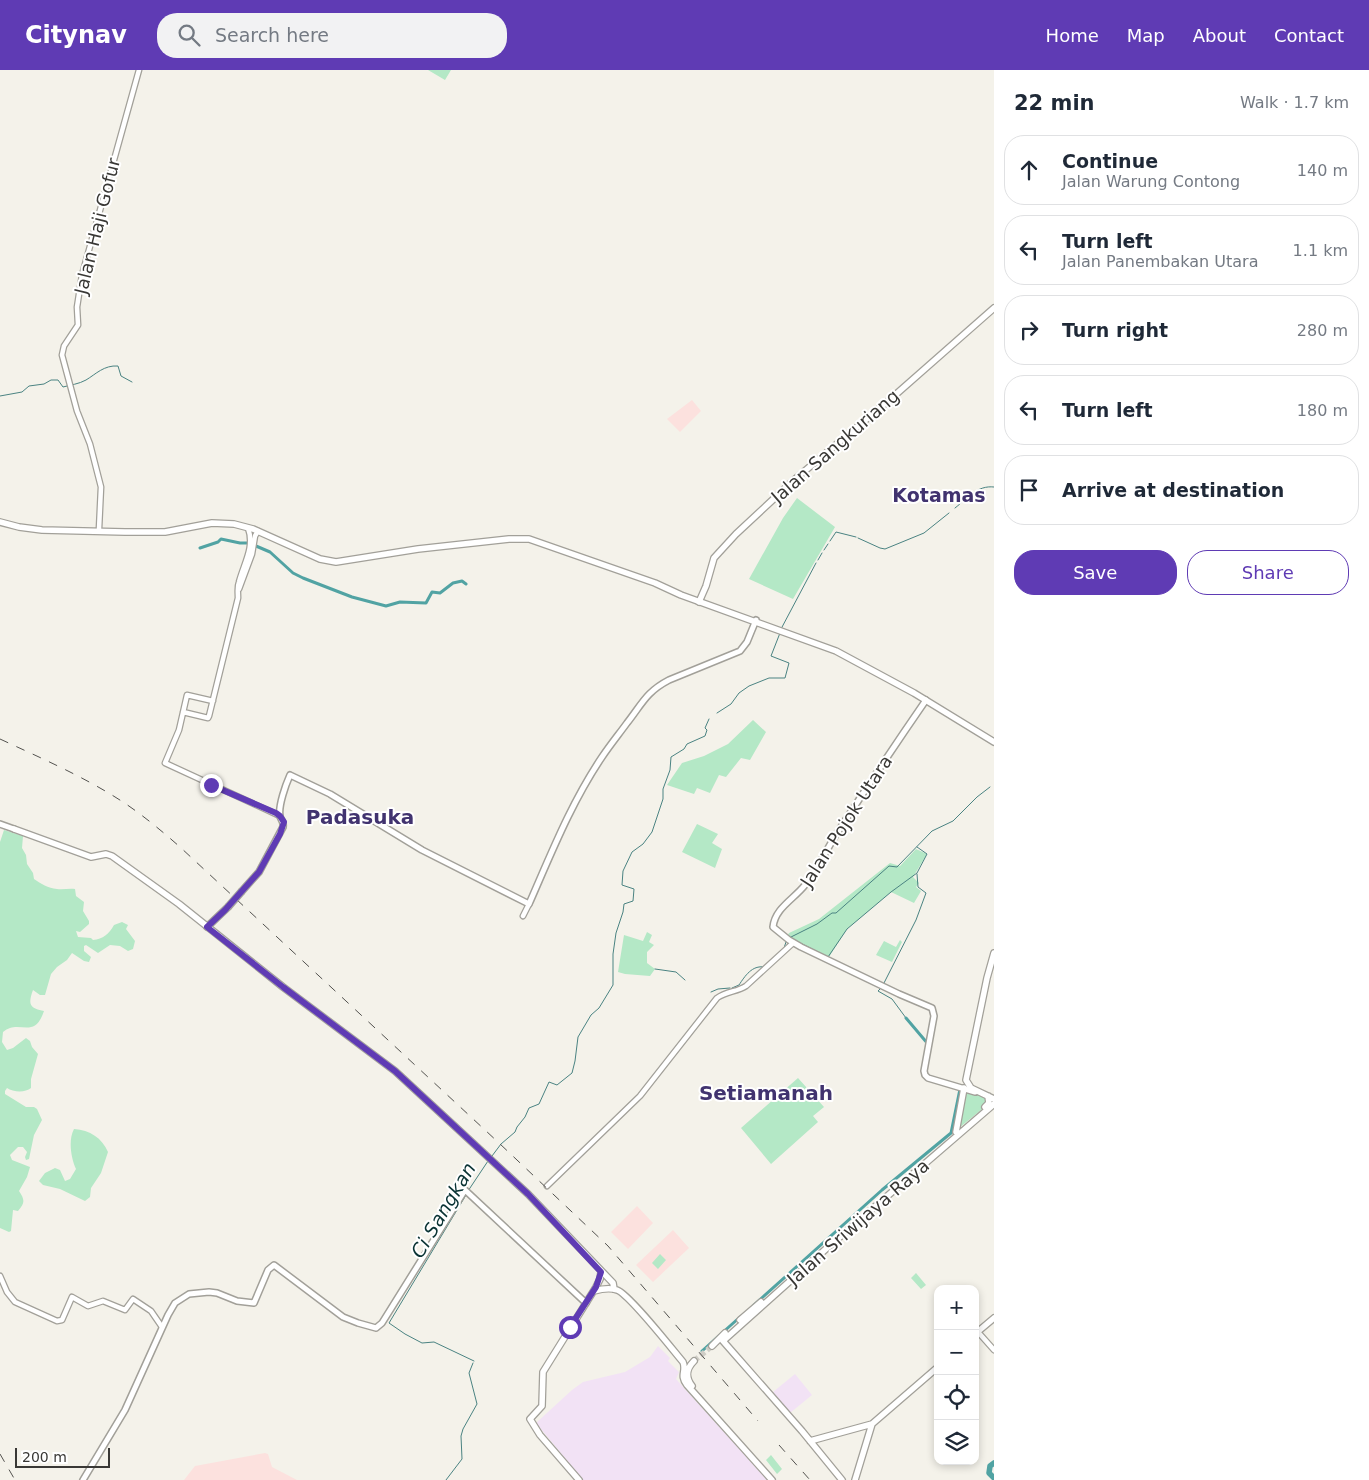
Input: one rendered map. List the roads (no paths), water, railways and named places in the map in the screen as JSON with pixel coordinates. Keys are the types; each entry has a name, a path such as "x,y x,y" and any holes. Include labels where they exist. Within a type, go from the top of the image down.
{"main road":[{"name":"Jalan Sangkuriang","path":"700,600 714,558 736,534 794,480 894,396 931,361 994,308"},
{"path":"0,522 19,527 128,532 165,532 218,523 234,524 258,531 310,556 336,562 354,561 418,549 520,539 540,542 757,621 852,658 926,700 994,742"},
{"path":"37,528 99,529 128,532"},
{"path":"207,927 228,907 259,872 280,834 284,822 280,816 281,804 290,775 330,794 422,850 529,904 559,834 582,791 602,756 645,698 661,684 669,680 740,651 747,642 757,621"},
{"name":"Jalan Pojok Utara","path":"793,942 773,927 774,920 780,910 796,896 810,879 839,830 926,700"},
{"path":"0,824 91,857 106,854 112,856 207,927 395,1071 528,1194 614,1285 614,1289"},
{"path":"793,942 933,1009 933,1021 924,1071 926,1076 991,1098"},
{"path":"980,1093 969,1086 966,1080 994,953"},
{"path":"956,1132 964,1088"},
{"name":"Jalan Sriwijaya Raya","path":"810,1442 723,1341 988,1105 991,1098"},
{"name":"Jalan Sriwijaya Raya","path":"888,1193 994,1104"},
{"path":"83,1480 132,1396 172,1307 181,1298 189,1294 212,1292 237,1302 254,1303 268,1270 274,1265 343,1317 376,1328 384,1321 465,1190 586,1303"},
{"name":"Jalan Sriwijaya Raya","path":"712,1346 838,1237"},
{"path":"579,1480 540,1435 530,1419 540,1408 543,1400 543,1372 594,1291 601,1272"},
{"path":"594,1291 614,1289 620,1292 634,1306 685,1365 682,1374 684,1382 772,1480"},
{"path":"979,1330 994,1318"},
{"path":"694,1361 688,1368 689,1382 721,1423"},
{"path":"842,1480 810,1442 872,1424 934,1370"},
{"path":"855,1480 872,1424"},
{"path":"864,1426 868,1429 869,1433"}],"street":[{"name":"Jalan Haji Gofur","path":"99,529 101,487 90,444 76,410 62,355 78,325 78,305 82,275 139,70"},
{"path":"183,712 208,718 238,598 239,582 250,552 248,528"},
{"path":"238,589 252,554 255,536 258,531"},
{"path":"213,701 188,695 178,734 165,763 280,816"},
{"path":"524,916 529,904"},
{"path":"547,1186 640,1096 717,998 725,993 738,991 746,986 793,942"},
{"path":"0,1276 7,1292 15,1302 57,1321 62,1320 72,1297 88,1306 103,1300 125,1310 134,1299 151,1311 162,1327"},
{"path":"979,1336 994,1350"}],"waterway":[{"path":"0,396 22,392 29,386 44,384 51,380 58,380 63,387 86,380 104,368 113,366 118,366 121,376 132,382"},
{"name":"Ci Sangkan","path":"955,508 978,490 994,487"},
{"name":"Ci Sangkan","path":"858,538 885,549 924,533 949,513"},
{"name":"Ci Sangkan","path":"830,541 836,532 856,537"},
{"path":"200,548 218,542 221,539 249,543"},
{"name":"Ci Sangkan","path":"824,550 828,544"},
{"path":"256,546 270,552 293,573 303,578 352,597 386,606 400,602 426,603 432,592 440,593 453,583 462,581 466,584"},
{"name":"Ci Sangkan","path":"818,560 822,553"},
{"name":"Ci Sangkan","path":"781,629 816,563"},
{"name":"Ci Sangkan","path":"717,713 731,704 739,693 749,686 769,678 785,678 789,663 771,656 780,633"},
{"name":"Ci Sangkan","path":"492,1156 501,1144 515,1132 529,1108 539,1104 549,1082 557,1085 572,1073 578,1037 613,985 613,954 616,933 624,904 633,901 634,889 622,885 623,871 632,852 643,844 652,832 663,799 663,789 670,770 671,757 684,749 687,744 705,736 707,730 705,728 709,719"},
{"path":"789,938 817,924 832,913 836,913 889,866 897,867 932,831 953,821 990,787"},
{"path":"798,942 828,957 847,929 917,873 927,854 917,847"},
{"path":"884,983 916,920 926,893 918,887 917,874"},
{"path":"778,954 784,948 786,942"},
{"path":"732,988 739,985 752,969 764,967"},
{"path":"655,969 676,972 685,980"},
{"path":"882,987 878,991 892,999 906,1018"},
{"path":"711,992 730,988"},
{"path":"906,1018 928,1044"},
{"path":"754,1305 882,1190 951,1133 960,1089"},
{"name":"Ci Sangkan","path":"468,1191 488,1161"},
{"name":"Ci Sangkan","path":"466,1195 389,1323 422,1343 434,1342 474,1361"},
{"path":"702,1351 740,1317"},
{"name":"Ci Sangkan","path":"446,1480 462,1459 461,1436 477,1404 469,1373 473,1363"},
{"path":"994,1463 990,1466 989,1473 994,1478"}],"tunnel":[{"path":"694,1361 712,1346"}],"railway":[{"path":"0,739 96,786 140,814 180,847 608,1246 758,1421"},
{"path":"779,1445 810,1480"},
{"path":"0,1454 15,1480"}],"district":[{"name":"Kotamas","path":"939,495"},
{"name":"Padasuka","path":"360,817"},
{"name":"Setiamanah","path":"766,1093"}]}
